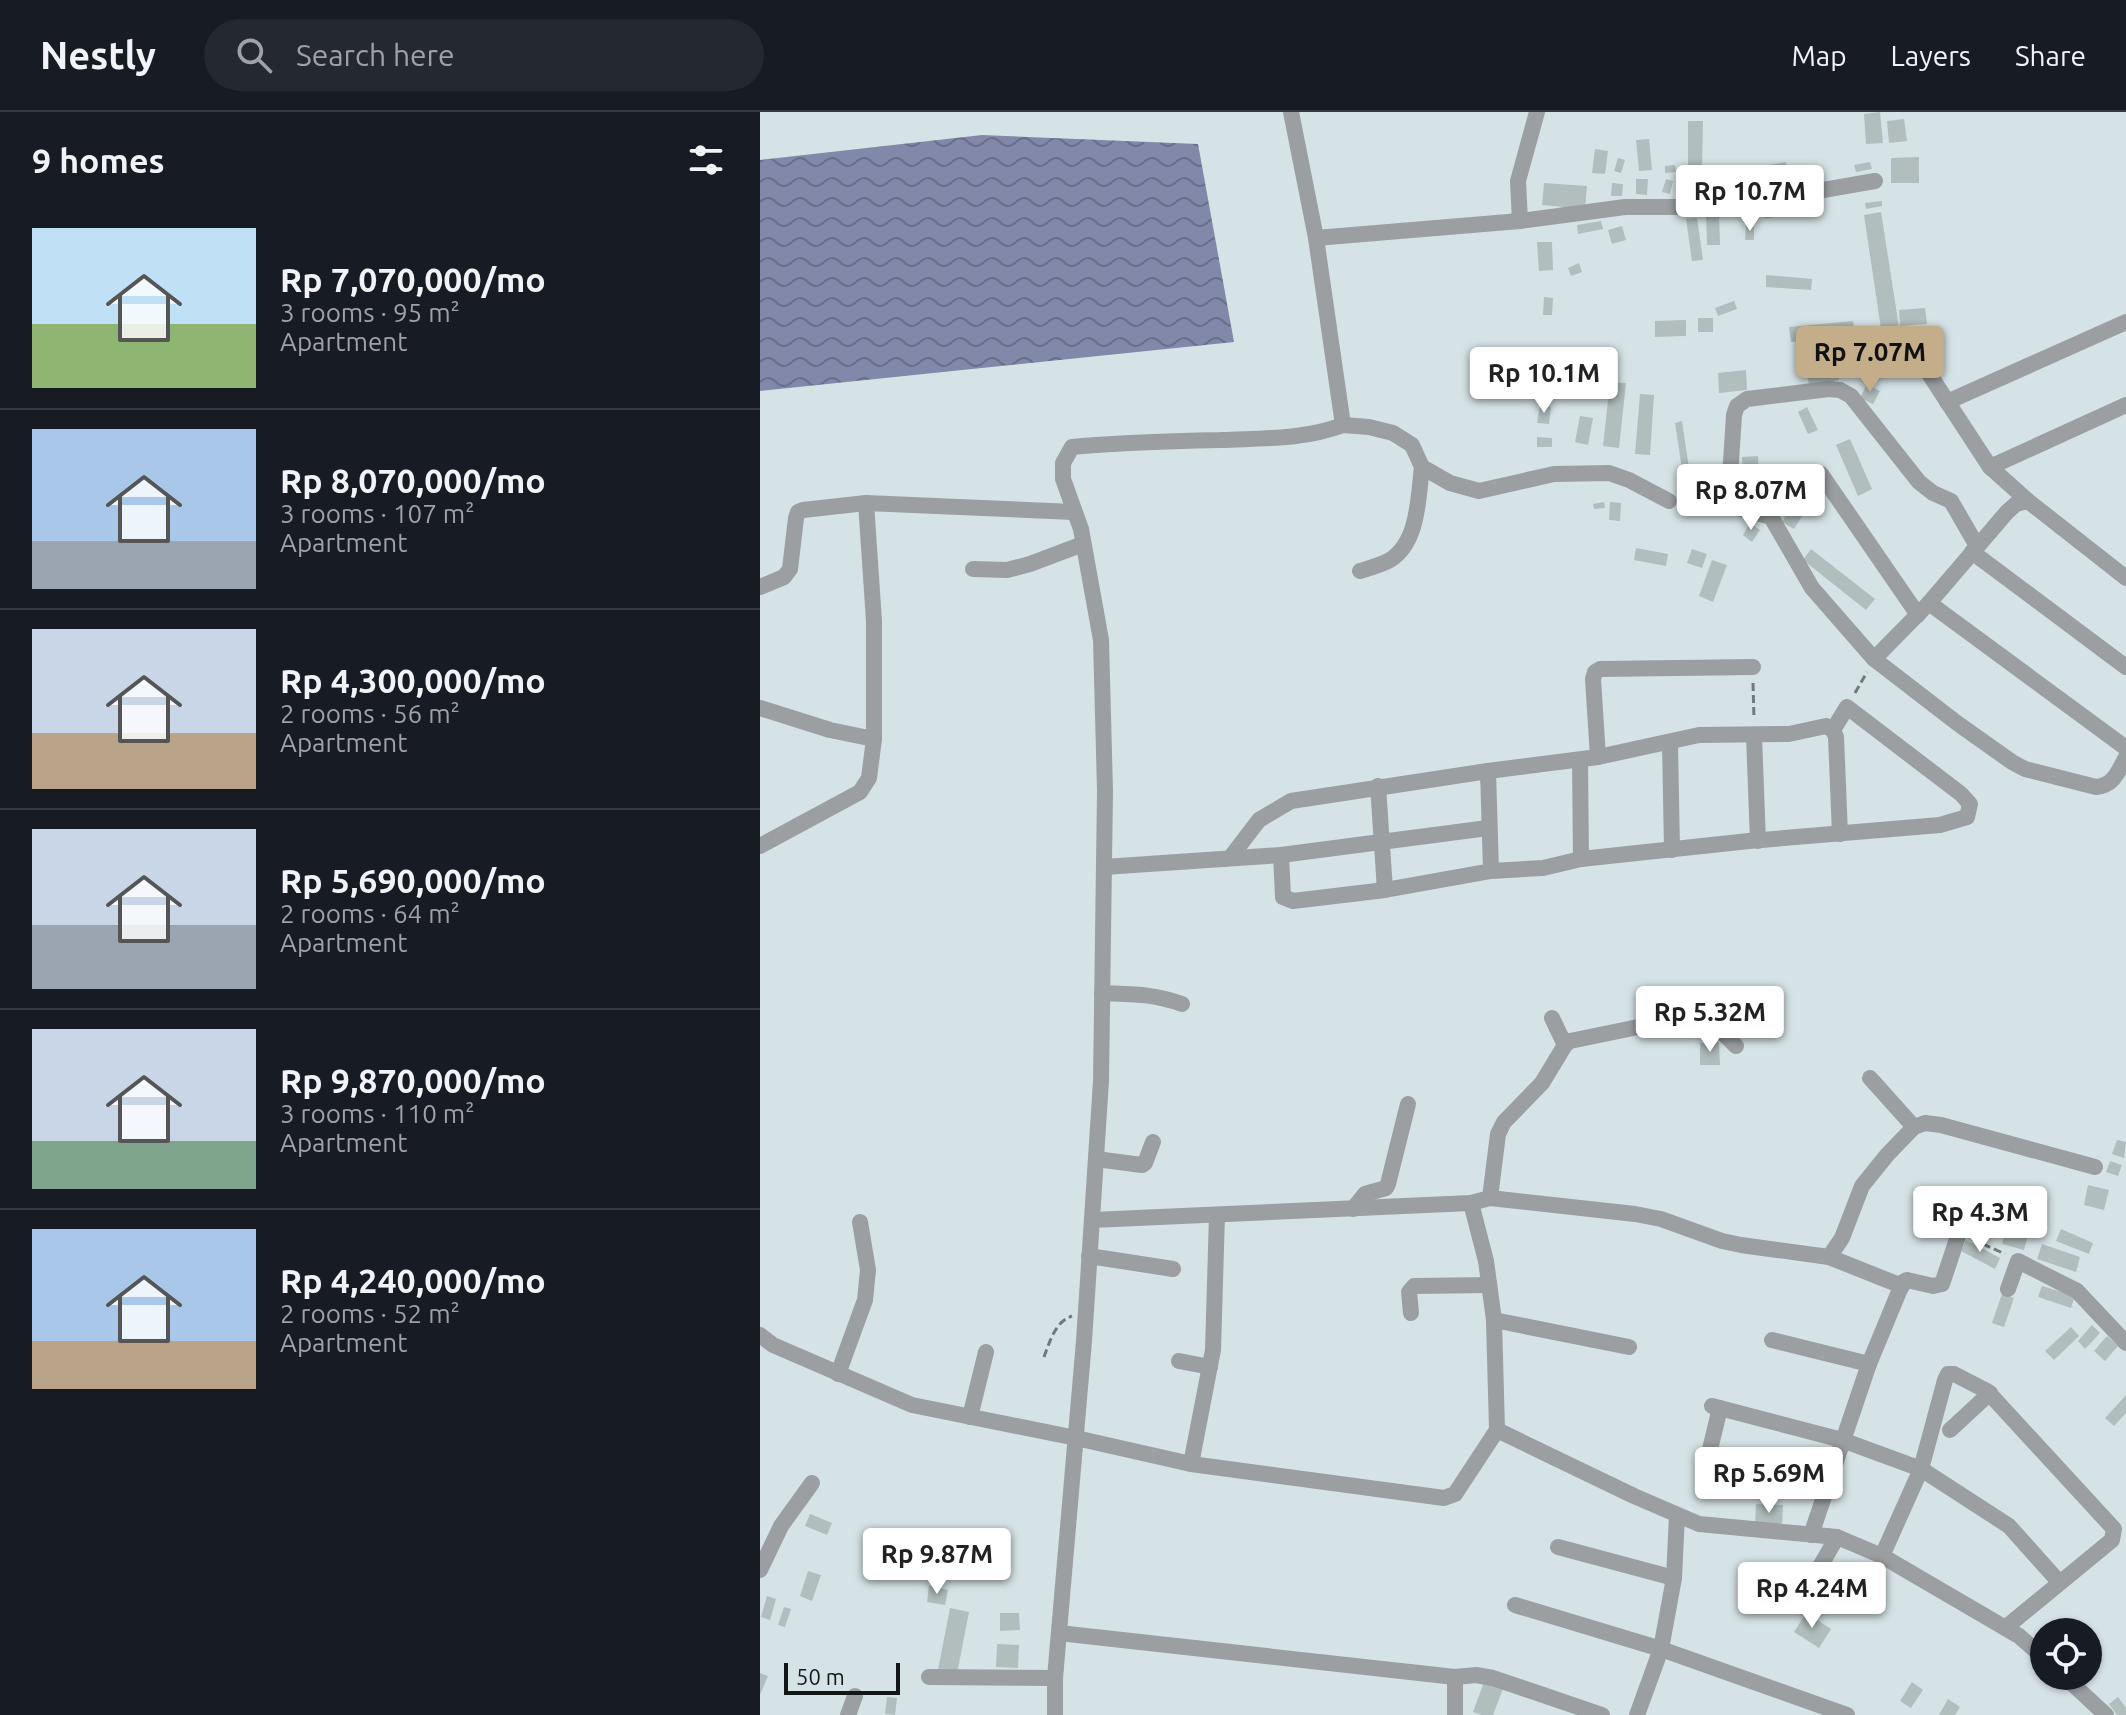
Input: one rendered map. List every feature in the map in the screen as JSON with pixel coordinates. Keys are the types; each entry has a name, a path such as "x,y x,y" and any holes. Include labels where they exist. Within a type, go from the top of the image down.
{"street":[{"path":"1291,112 1316,238 1343,425"},
{"path":"1520,221 1518,181 1537,112"},
{"path":"1316,238 1520,221 1625,207 1725,207 1875,181"},
{"path":"1947,402 2126,322"},
{"path":"1922,363 1990,467 2126,578"},
{"path":"2126,667 1975,549 1951,501 1919,482 1851,396 1829,389 1747,399 1737,406 1729,492 1731,503 1771,517 1812,588 1874,659 1957,723 2025,769 2096,787 2114,779 2126,757"},
{"path":"1990,467 2126,405"},
{"path":"1055,1715 1055,1678 1086,1313 1101,1081 1105,791 1101,640 1081,529 1063,479 1063,463 1072,447 1117,442 1291,438 1324,433 1343,425 1393,433 1412,445 1422,467 1410,535 1402,549 1390,560 1360,571"},
{"path":"1422,467 1450,483 1479,491 1554,474 1609,473 1669,501"},
{"path":"1761,514 1773,495 1812,474 1821,474 1924,609 2126,748"},
{"path":"1874,659 1924,609 2016,504 2028,501"},
{"path":"760,587 784,577 790,569 798,512 803,510 866,503 1074,512"},
{"path":"760,846 860,792 869,778 874,739 874,621 866,503"},
{"path":"973,569 1007,570 1083,544"},
{"path":"1598,757 1593,679 1600,669 1753,667"},
{"path":"1281,855 1283,897 1288,900 1385,890 1491,871 1543,868 1581,859 1940,825 1967,817 1970,804 1961,794 1847,707 1833,730"},
{"path":"760,708 830,730 874,739"},
{"path":"1230,858 1259,820 1291,801 1378,786 1580,760 1699,735 1789,734 1826,726 1833,730 1836,737 1840,834"},
{"path":"1754,736 1758,841"},
{"path":"1670,742 1672,850"},
{"path":"1580,760 1581,859"},
{"path":"1488,771 1491,871"},
{"path":"1378,786 1385,890"},
{"path":"1104,867 1281,855 1488,828"},
{"path":"1102,993 1159,996 1182,1004"},
{"path":"1552,1018 1565,1045"},
{"path":"1490,1198 1498,1134 1504,1122 1542,1083 1570,1041 1648,1025 1707,1022 1736,1046"},
{"path":"1870,1078 1914,1127"},
{"path":"1353,1209 1365,1194 1386,1188 1408,1104"},
{"path":"1829,1257 1842,1238 1862,1186 1914,1127 1925,1123 2095,1167"},
{"path":"1096,1159 1142,1165 1153,1142"},
{"path":"1092,1220 1471,1203 1490,1198 1661,1219 1722,1241 1829,1257 1902,1286"},
{"path":"760,1335 773,1345 912,1405 1191,1464 1449,1497 1455,1494 1497,1430 1494,1320 1486,1261 1471,1203"},
{"path":"1191,1464 1213,1350 1217,1215"},
{"path":"838,1374 865,1300 868,1270 860,1222"},
{"path":"1811,1535 1869,1364 1903,1282 1907,1280 1933,1286 1942,1284 1958,1236"},
{"path":"1089,1256 1173,1269"},
{"path":"2008,1289 2018,1261 2077,1291 2126,1343"},
{"path":"1411,1313 1409,1292 1414,1286 1489,1285"},
{"path":"1494,1320 1629,1347"},
{"path":"1772,1340 1869,1364"},
{"path":"970,1417 986,1352"},
{"path":"1179,1361 1210,1367"},
{"path":"1882,1556 1921,1469 1945,1380 1948,1374 1954,1374 1990,1393 2114,1529 2112,1540 2005,1628"},
{"path":"1950,1430 1990,1393"},
{"path":"1706,1466 1716,1407 1842,1440 1921,1469 2009,1526 2059,1582"},
{"path":"1497,1430 1699,1524 1837,1537 1882,1556 2019,1636 2030,1646"},
{"path":"761,1564 781,1526 812,1483"},
{"path":"1637,1715 1661,1649 1674,1578 1677,1515"},
{"path":"1802,1598 1837,1537"},
{"path":"1558,1547 1674,1578"},
{"path":"1515,1605 1661,1649 1847,1715"},
{"path":"1059,1633 1455,1677 1476,1675 1602,1715"},
{"path":"929,1677 1055,1678"},
{"path":"1455,1677 1455,1715"},
{"path":"2079,1690 2106,1715"},
{"path":"848,1715 855,1696"}],"path":[{"path":"1847,707 1874,659"},
{"path":"1753,667 1754,736"},
{"path":"1958,1236 1965,1235 2018,1261"},
{"path":"1044,1357 1060,1323 1066,1318 1086,1313"}],"water":[{"path":"982,135 1198,144 1234,342 760,391 760,160"}],"building":[{"path":"1880,112 1883,143 1866,144 1864,114"},
{"path":"1904,119 1907,141 1889,143 1887,121"},
{"path":"1688,121 1703,121 1702,169 1688,169"},
{"path":"1649,139 1652,170 1639,171 1636,140"},
{"path":"1595,149 1608,151 1605,174 1592,173"},
{"path":"1919,157 1919,183 1891,183 1891,158"},
{"path":"1618,158 1625,160 1621,173 1614,171"},
{"path":"1786,162 1788,171 1759,176 1757,167"},
{"path":"1870,162 1872,169 1856,172 1854,165"},
{"path":"1675,165 1676,172 1665,173 1665,166"},
{"path":"1727,171 1738,172 1737,185 1726,184"},
{"path":"1636,179 1648,179 1647,195 1636,194"},
{"path":"1666,179 1673,181 1670,194 1662,192"},
{"path":"1544,183 1587,186 1585,209 1542,205"},
{"path":"1612,183 1623,184 1622,196 1611,196"},
{"path":"1774,201 1775,217 1765,219 1762,202"},
{"path":"1882,201 1882,206 1866,209 1865,203"},
{"path":"1881,212 1899,327 1881,329 1864,215"},
{"path":"1706,213 1719,213 1720,245 1707,245"},
{"path":"1697,218 1703,260 1692,261 1686,219"},
{"path":"1601,221 1603,229 1578,234 1577,225"},
{"path":"1622,226 1626,240 1612,244 1608,230"},
{"path":"1746,226 1754,227 1754,240 1745,240"},
{"path":"1537,242 1552,242 1553,270 1539,271"},
{"path":"1579,263 1582,272 1571,276 1568,268"},
{"path":"1766,275 1812,279 1811,290 1766,287"},
{"path":"1544,297 1553,298 1552,315 1543,315"},
{"path":"1734,301 1737,309 1718,316 1715,308"},
{"path":"1925,308 1927,324 1900,326 1899,310"},
{"path":"1698,318 1713,318 1713,332 1698,332"},
{"path":"1686,320 1686,336 1655,337 1655,321"},
{"path":"1853,321 1855,335 1791,342 1789,327"},
{"path":"1837,366 1839,380 1809,386 1807,372"},
{"path":"1746,370 1747,390 1719,393 1718,373"},
{"path":"1610,382 1626,383 1619,448 1603,446"},
{"path":"1867,384 1880,391 1873,404 1860,398"},
{"path":"1640,394 1654,395 1650,455 1635,454"},
{"path":"1540,405 1551,407 1549,424 1537,423"},
{"path":"1807,407 1818,430 1808,434 1798,412"},
{"path":"1580,416 1593,418 1588,445 1575,442"},
{"path":"1682,421 1690,475 1683,476 1675,423"},
{"path":"1537,437 1552,438 1552,447 1537,447"},
{"path":"1850,439 1872,489 1858,496 1836,445"},
{"path":"1758,456 1759,476 1743,476 1742,457"},
{"path":"1769,484 1770,497 1748,497 1747,485"},
{"path":"1805,486 1817,493 1794,529 1782,522"},
{"path":"1604,502 1605,508 1594,509 1593,504"},
{"path":"1610,502 1621,503 1620,521 1609,520"},
{"path":"1750,523 1760,530 1752,542 1743,535"},
{"path":"1636,548 1668,554 1666,566 1634,560"},
{"path":"1692,549 1707,554 1702,568 1687,563"},
{"path":"1811,549 1875,599 1866,610 1803,560"},
{"path":"1712,560 1727,565 1713,602 1699,596"},
{"path":"1719,1042 1720,1065 1700,1065 1700,1043"},
{"path":"2117,1140 2126,1142 2124,1158 2112,1154"},
{"path":"2110,1161 2122,1165 2118,1176 2106,1172"},
{"path":"2088,1185 2109,1190 2104,1210 2084,1205"},
{"path":"2011,1210 2033,1217 2024,1250 2002,1244"},
{"path":"2061,1229 2093,1243 2089,1254 2056,1241"},
{"path":"1966,1240 2000,1258 1995,1269 1961,1251"},
{"path":"2042,1244 2080,1257 2076,1272 2037,1259"},
{"path":"2042,1286 2075,1296 2071,1308 2038,1297"},
{"path":"2002,1294 2014,1298 2004,1327 1992,1323"},
{"path":"2092,1325 2100,1333 2085,1349 2078,1341"},
{"path":"2071,1327 2079,1336 2054,1360 2045,1351"},
{"path":"2107,1336 2118,1346 2105,1361 2094,1351"},
{"path":"2126,1395 2126,1413 2114,1426 2105,1418"},
{"path":"1756,1504 1783,1505 1782,1527 1755,1525"},
{"path":"810,1514 832,1523 827,1535 805,1526"},
{"path":"808,1571 821,1575 812,1601 800,1596"},
{"path":"929,1586 948,1590 945,1605 927,1602"},
{"path":"767,1596 776,1599 770,1620 761,1617"},
{"path":"784,1607 791,1609 785,1627 778,1625"},
{"path":"950,1608 969,1612 957,1674 938,1670"},
{"path":"1000,1613 1019,1613 1020,1630 1000,1631"},
{"path":"1806,1613 1831,1629 1819,1648 1794,1632"},
{"path":"997,1644 1019,1645 1018,1668 996,1667"},
{"path":"760,1673 768,1676 760,1695"},
{"path":"1484,1682 1503,1689 1493,1715 1473,1712"},
{"path":"1912,1682 1923,1690 1911,1708 1900,1701"},
{"path":"887,1697 897,1698 895,1715 885,1714"},
{"path":"2118,1697 2126,1708 2126,1715 2117,1715 2109,1704"},
{"path":"1948,1699 1960,1707 1955,1715 1939,1715"}]}
